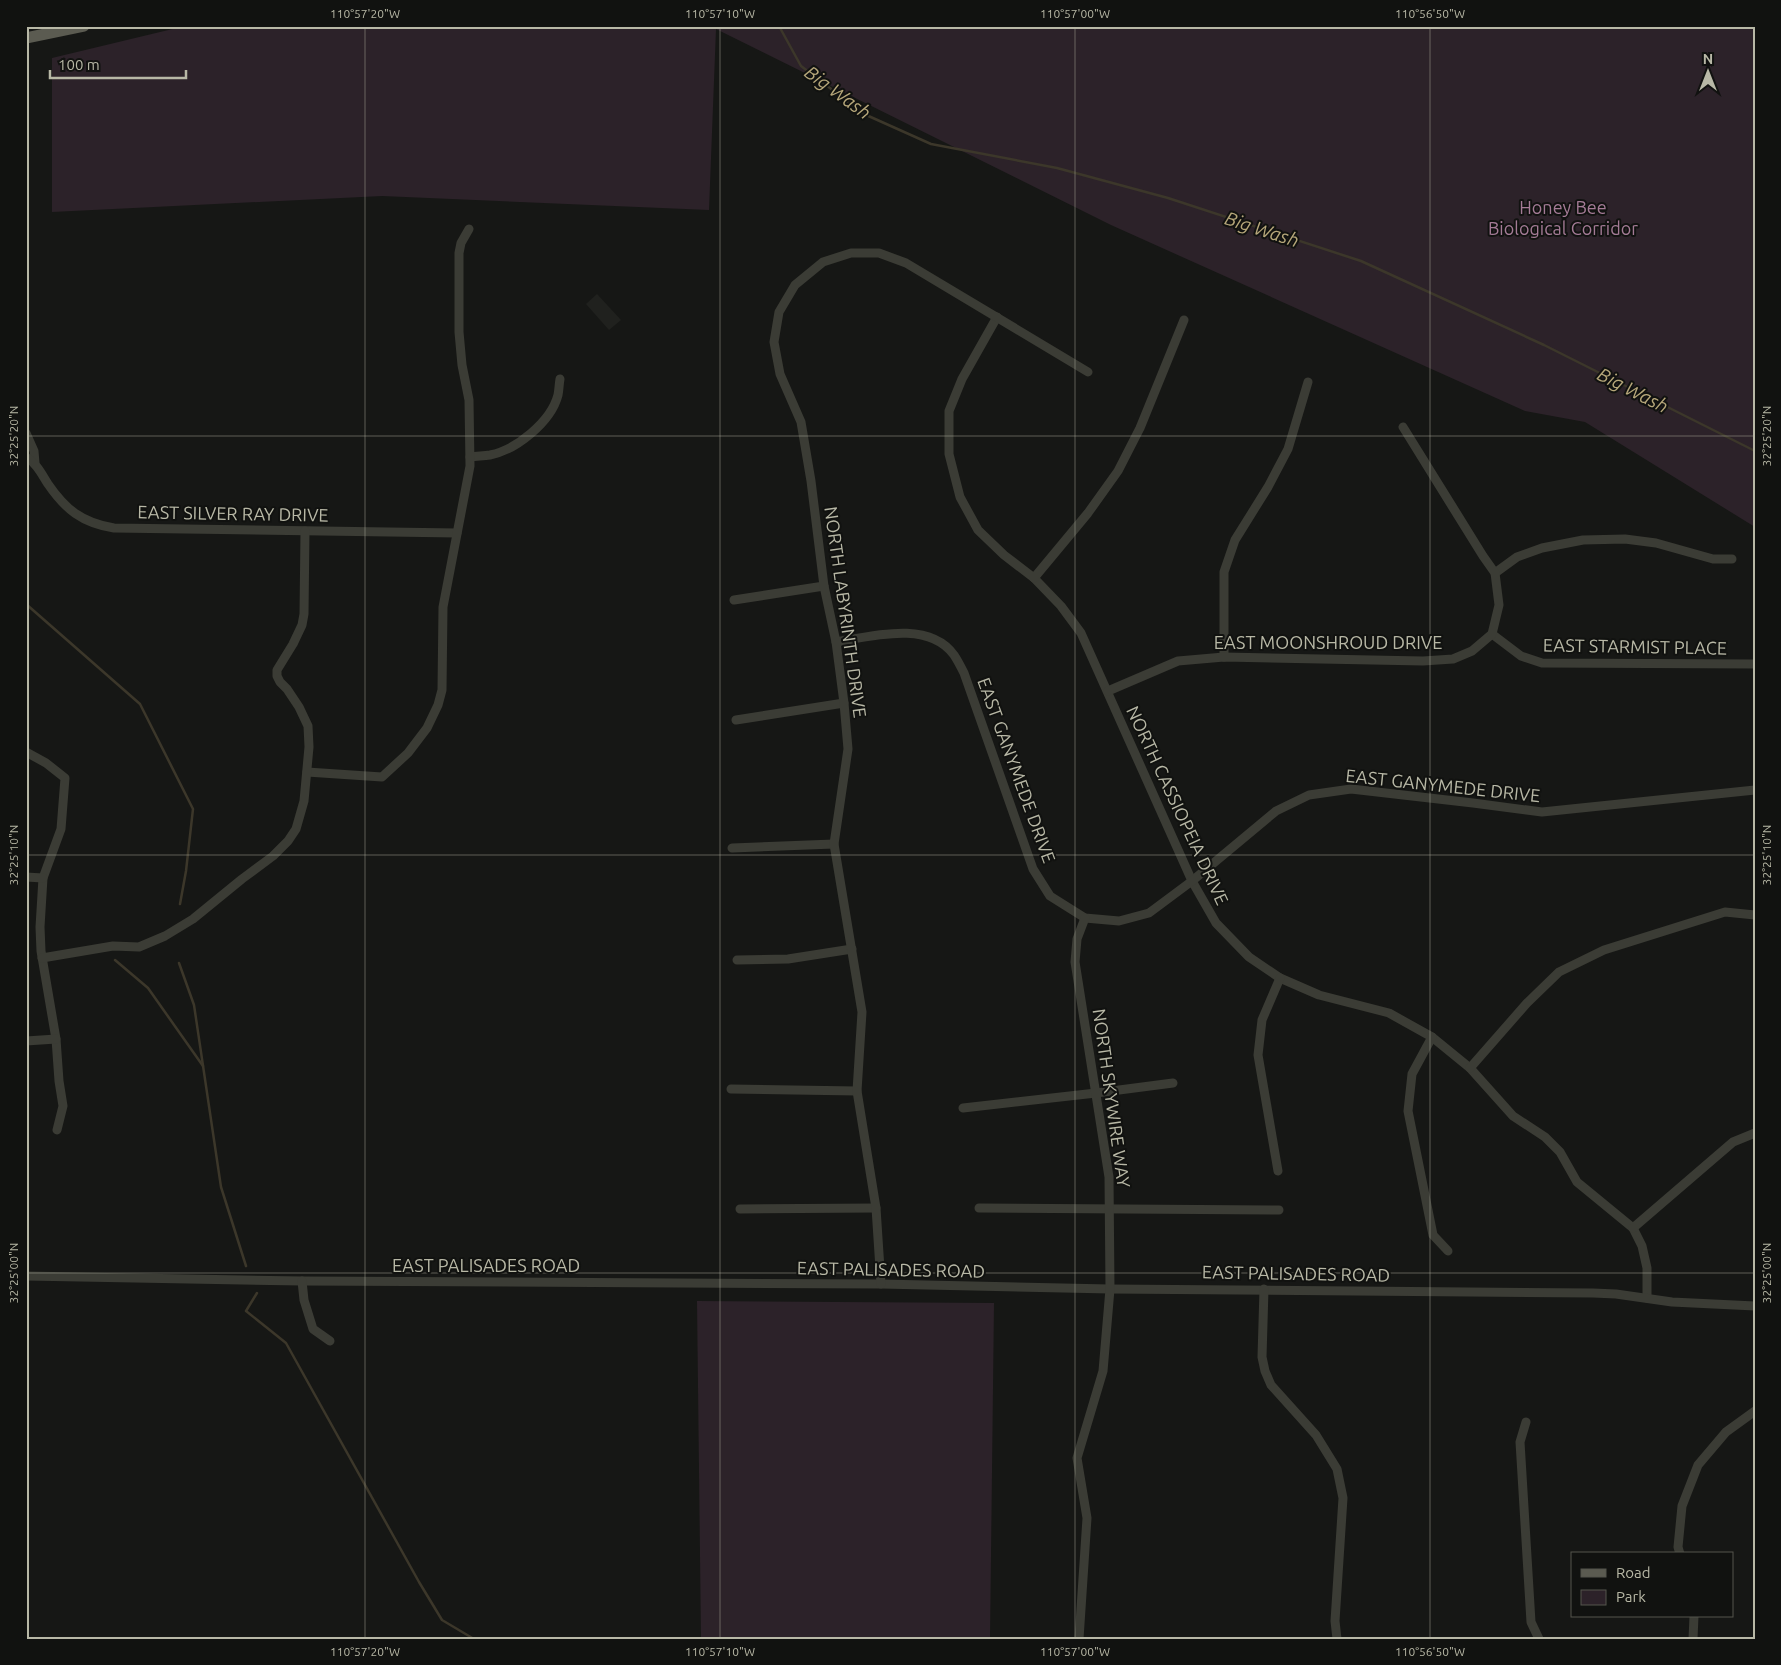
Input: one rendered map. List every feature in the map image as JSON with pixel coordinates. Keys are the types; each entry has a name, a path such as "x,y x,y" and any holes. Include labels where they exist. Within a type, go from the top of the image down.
{"main road":[{"path":"26,38 84,26"}],"street":[{"path":"307,772 382,777 408,753 427,728 438,705 442,690 443,607 468,483 470,457 469,400 462,365 459,322 459,253 461,243 469,229"},
{"name":"NORTH LABYRINTH DRIVE","path":"881,1284 876,1208 857,1091 862,1012 834,844 848,749 844,703 836,642 824,586 811,481 801,422 780,374 774,342 779,312 795,285 823,262 852,253 879,253 906,263 1088,372"},
{"name":"NORTH CASSIOPEIA DRIVE","path":"997,317 962,379 949,411 949,454 960,497 978,530 1034,578 1061,606 1081,633 1192,881 1216,923 1249,957 1280,978 1319,995 1389,1013 1432,1037 1470,1068 1513,1116 1545,1137 1560,1152 1577,1182 1633,1228 1642,1246 1647,1268 1647,1298"},
{"path":"1034,578 1088,513 1118,471 1140,428 1184,320"},
{"path":"470,457 490,455 509,448 527,437 540,424 554,404 560,380"},
{"path":"1224,657 1224,572 1235,540 1268,487 1288,449 1308,382"},
{"path":"1403,427 1495,573 1499,606 1492,634"},
{"name":"EAST SILVER RAY DRIVE","path":"26,434 34,451 35,463"},
{"name":"EAST SILVER RAY DRIVE","path":"26,457 35,463 59,499 74,514 103,526 114,528 457,533"},
{"path":"42,958 113,946 139,947 165,936 193,919 273,856 288,841 301,814 309,747 308,726 300,707 280,682 277,670 296,638 304,614 305,531"},
{"path":"1495,573 1517,557 1542,548 1583,540 1625,539 1656,543 1713,559 1732,559"},
{"path":"734,600 824,586"},
{"name":"EAST GANYMEDE DRIVE","path":"836,642 892,633 916,633 938,642 954,654 964,673 1034,869 1050,896 1085,918 1118,921 1149,913 1192,881 1276,811 1309,795 1351,789 1473,802 1542,812 1755,790"},
{"name":"EAST MOONSHROUD DRIVE","path":"1108,691 1178,661 1224,657 1423,662 1453,659 1472,651 1492,634"},
{"name":"EAST STARMIST PLACE","path":"1492,634 1521,656 1542,663 1755,664"},
{"path":"736,720 844,703"},
{"path":"26,752 46,763 65,778 61,829 43,878 40,927 42,958 56,1039 59,1081 64,1106 57,1130"},
{"path":"732,848 834,844"},
{"path":"26,877 43,878"},
{"path":"1470,1068 1527,1004 1559,972 1604,950 1725,912 1755,915"},
{"name":"NORTH SKYWIRE WAY","path":"1079,1639 1087,1518 1077,1458 1104,1371 1110,1288 1109,1178 1076,962 1077,939 1085,918"},
{"path":"737,960 788,959 852,949"},
{"path":"1278,1171 1258,1055 1262,1020 1280,978"},
{"path":"1432,1037 1412,1074 1408,1111 1433,1235 1448,1251"},
{"path":"26,1041 56,1039"},
{"path":"963,1108 1173,1083"},
{"path":"731,1089 857,1091"},
{"path":"1633,1228 1733,1142 1755,1133"},
{"path":"740,1209 876,1208"},
{"path":"979,1208 1279,1210"},
{"name":"EAST PALISADES ROAD","path":"26,1276 1593,1293 1616,1294 1672,1302 1754,1306"},
{"path":"302,1280 304,1300 313,1329 330,1341"},
{"path":"1264,1289 1262,1357 1265,1371 1271,1385 1316,1435 1337,1469 1344,1498 1335,1621 1337,1639"},
{"path":"1679,1552 1678,1547 1682,1506 1698,1465 1726,1432 1755,1411"},
{"path":"1526,1422 1520,1442 1531,1622 1540,1639"},
{"path":"1693,1639 1694,1618"}],"shaded area":[{"path":"597,294 621,320 609,330 586,304"}],"green space":[{"name":"Honey Bee Biological Corridor","path":"185,26 1755,26 1755,527 1585,422 1525,411 1111,225 716,29 709,210 382,196 52,212 52,58"},
{"path":"697,1301 994,1303 990,1639 701,1639"}],"waterway":[{"name":"Big Wash","path":"779,26 801,66 864,114 931,144 1057,168 1168,198 1361,261 1544,345 1755,451"},
{"path":"26,604 140,704 193,809 180,904"},
{"path":"115,960 148,988 203,1066"},
{"path":"179,963 194,1005 221,1187 246,1266"},
{"path":"257,1293 246,1311 286,1343 442,1620 474,1639"}]}
